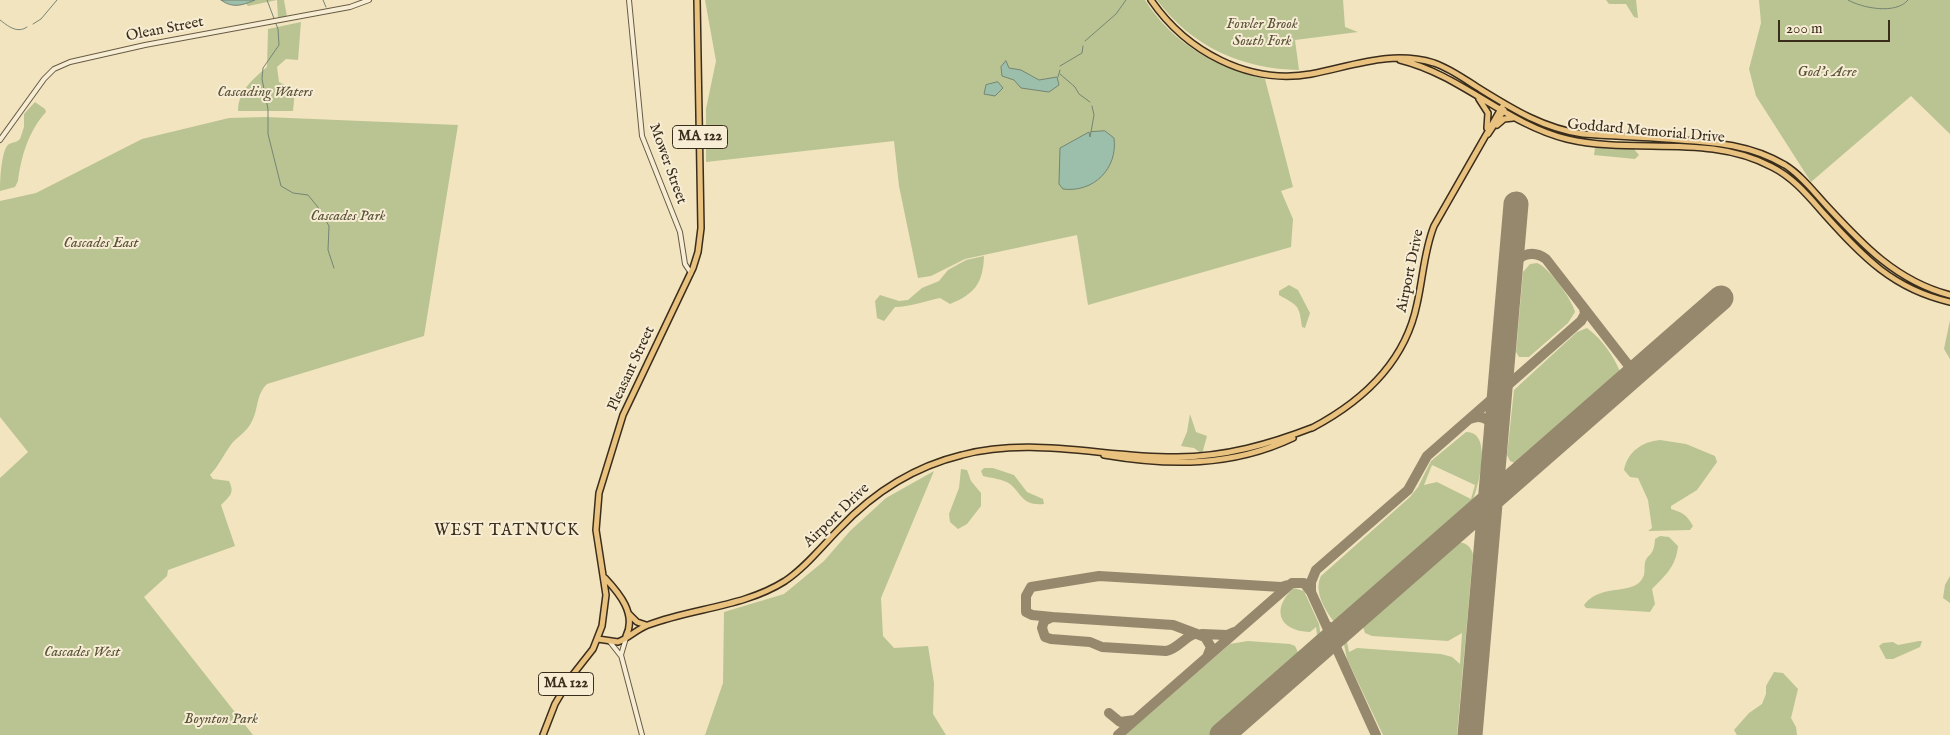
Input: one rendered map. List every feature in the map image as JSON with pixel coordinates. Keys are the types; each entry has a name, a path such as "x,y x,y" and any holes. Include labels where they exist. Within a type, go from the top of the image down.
{"main road":[{"name":"Pleasant Street","path":"543,735 562,691 592,652 605,617 606,595 596,530 599,493 626,409 691,273 698,252 701,228 697,0"},
{"name":"Airport Drive","path":"1151,0 1168,22 1195,46 1229,64 1254,71 1303,75 1372,59 1414,59 1443,66 1503,108"},
{"name":"Airport Drive","path":"1392,58 1428,68 1503,108"},
{"name":"Airport Drive","path":"1467,90 1486,109 1488,120 1477,150"},
{"name":"Airport Drive","path":"610,642 618,642 647,625 744,599 781,583 804,565 870,500 900,478 925,467 964,454 1001,448 1175,458 1211,456 1252,447 1314,427 1339,413 1364,396 1382,376 1399,351 1414,316 1430,236 1444,204 1503,108"},
{"name":"Airport Drive","path":"1482,138 1503,108"},
{"name":"Goddard Memorial Drive","path":"1503,108 1515,119 1537,130 1577,141 1713,149 1757,160 1778,170 1795,183 1856,249 1878,269 1912,289 1950,302"},
{"name":"Goddard Memorial Drive","path":"1503,108 1569,132 1723,143 1760,153 1783,164 1801,178 1862,244 1885,264 1913,282 1950,295"},
{"path":"1491,130 1504,119 1515,119"},
{"path":"604,578 621,597 628,613 637,622 647,625"},
{"path":"606,595 614,594 621,597"},
{"path":"626,638 628,632 628,613"},
{"path":"598,638 610,642"}],"street":[{"name":"Olean Street","path":"0,140 44,79 64,64 86,57 355,6 369,0"},
{"name":"Mower Street","path":"629,0 642,136 682,237 685,264 691,273"},
{"path":"621,656 626,638"},
{"path":"610,642 621,656 642,735"}],"green space":[{"path":"243,0 277,0 248,6"},
{"path":"277,0 284,0 287,17 278,18"},
{"path":"705,0 1145,0 1169,30 1197,51 1229,68 1265,79 1293,187 1281,191 1293,219 1291,247 1088,305 1077,235 965,259 931,276 918,278 899,186 894,141 706,162 706,109 716,61"},
{"name":"Fowler Brook South Fork","path":"1157,0 1343,0 1345,27 1358,32 1295,40 1299,70 1278,69 1238,60 1202,43 1186,31"},
{"path":"1606,0 1636,0 1638,18 1634,17 1626,4 1609,4"},
{"name":"God's Acre","path":"1759,0 1950,0 1950,134 1911,96 1811,182 1756,96 1749,69 1761,23"},
{"name":"Cascading Waters","path":"301,22 298,60 286,59 277,67 279,82 295,90 293,111 238,111 243,91 267,67 268,29"},
{"path":"35,102 45,109 46,112 30,135 15,187 0,191 4,152 9,144 20,139 24,127 24,114"},
{"path":"265,117 458,125 424,336 267,384 261,393 249,426 232,443 210,475 213,479 229,481 231,485 231,494 221,505 235,546 168,570 167,576 144,597 253,735 0,735 0,478 28,452 0,417 0,201 36,193 142,139 229,118"},
{"path":"1595,148 1633,148 1639,155 1635,159 1594,155"},
{"path":"984,256 982,273 979,280 966,296 950,304 940,298 895,307 884,321 877,318 875,301 880,295 899,301 908,300 922,288 939,281 948,270 966,260"},
{"path":"1537,263 1547,270 1559,284 1570,300 1575,312 1568,323 1529,357 1519,357 1516,352 1523,272 1530,264"},
{"path":"1289,285 1298,290 1310,313 1305,328 1302,327 1297,306 1279,295 1279,291"},
{"path":"1950,320 1950,359 1944,349"},
{"path":"1587,328 1607,348 1621,374 1520,462 1517,464 1510,461 1507,455 1514,390 1577,332"},
{"path":"1190,414 1196,432 1207,436 1202,454 1194,448 1181,446 1187,432"},
{"path":"1466,432 1475,434 1480,441 1482,462 1471,505 1336,624 1322,602 1319,589 1321,576 1410,497 1418,487 1431,461","holes":["1432,465 1475,485 1471,499 1437,482 1424,485"]},
{"path":"1660,440 1686,444 1715,456 1717,462 1697,490 1671,506 1671,509 1689,519 1693,526 1690,530 1648,531 1652,528 1648,500 1638,478 1630,477 1624,470 1632,453 1642,445"},
{"path":"984,468 993,468 1014,475 1027,492 1043,499 1044,504 1027,501 1007,482 983,476 981,471"},
{"path":"961,469 967,470 971,481 981,493 981,506 967,524 958,529 950,522 949,514 959,488"},
{"path":"934,471 881,598 883,636 894,648 928,646 934,683 933,714 946,735 705,735 723,683 724,612 784,594 824,561 850,531 886,498"},
{"path":"1660,536 1669,537 1678,546 1673,565 1652,589 1655,604 1650,612 1586,608 1584,605 1600,593 1634,586 1640,582 1644,575 1646,560 1652,552 1655,539"},
{"path":"1455,543 1464,543 1470,548 1473,554 1457,735 1383,735 1347,659 1343,640","holes":["1363,627 1365,633 1372,636 1448,641 1462,633 1460,664 1452,657 1441,654 1357,648 1349,652 1347,642"]},
{"path":"1950,576 1950,603 1943,598 1945,585"},
{"path":"1294,588 1304,591 1319,624 1321,637 1209,735 1125,735 1230,644 1248,641 1290,644 1295,646 1298,652 1317,635 1316,627 1310,632 1299,631 1291,628 1281,617 1282,603"},
{"path":"1922,641 1920,647 1893,659 1886,659 1879,646 1883,643 1893,642 1898,645"},
{"path":"1774,672 1783,673 1798,689 1791,718 1796,727 1797,735 1737,735 1734,730 1749,713 1762,704 1766,694 1766,686"}],"shaded area":[{"path":"221,0 255,0 242,5 234,5"},
{"path":"1006,61 1009,68 1021,70 1039,80 1057,77 1059,85 1049,92 1021,88 1014,80 1002,76 1001,67"},
{"path":"998,82 1003,88 995,96 984,94 986,85"},
{"path":"1105,131 1114,138 1112,160 1108,169 1093,183 1084,187 1063,189 1059,184 1060,148 1089,132 1090,137 1091,132"}],"waterway":[{"path":"33,24 41,19 57,0"},
{"path":"267,0 278,29 279,45 263,68 262,79 268,109 268,134 281,186 293,193 308,195 329,226 328,250 334,268"},
{"path":"323,0 326,7"},
{"path":"1085,41 1116,14 1126,0"},
{"path":"1848,0 1879,9 1903,5 1908,0"},
{"path":"0,20 9,27 16,29 20,30 27,27"},
{"path":"1060,66 1082,53 1083,46"},
{"path":"1058,77 1060,70"},
{"path":"1060,74 1075,87 1079,94 1090,102"},
{"path":"1091,132 1094,115 1092,106"}],"taxiway":[{"path":"1510,273 1516,262 1529,254 1535,254 1546,259 1629,366 1630,373 1627,381"},
{"path":"1118,735 1292,583 1304,583 1311,592 1311,582 1316,570 1408,490 1427,456 1581,321 1585,314 1584,308"},
{"path":"1629,366 1635,368 1642,367"},
{"path":"1494,395 1501,379"},
{"path":"1470,419 1475,417 1486,419 1492,425 1496,434"},
{"path":"1052,617 1032,615 1026,612 1026,596 1031,587 1099,576 1281,587 1288,585"},
{"path":"1311,592 1376,735"},
{"path":"1195,634 1166,651 1102,647 1090,642 1051,639 1045,637 1042,628 1044,621 1052,617 1173,625 1205,637 1211,647 1207,657"},
{"path":"1326,625 1334,630 1344,628"},
{"path":"1202,634 1227,635 1234,632"},
{"path":"1109,713 1120,722 1135,720"}],"runway":[{"path":"1470,735 1516,204"},
{"path":"1222,735 1721,298"}],"district":[{"name":"WEST TATNUCK","path":"507,532"}],"park label":[{"name":"Cascades Park","path":"348,217"},
{"name":"Cascades East","path":"101,244"},
{"name":"Cascades West","path":"82,653"},
{"name":"Boynton Park","path":"221,720"}]}
